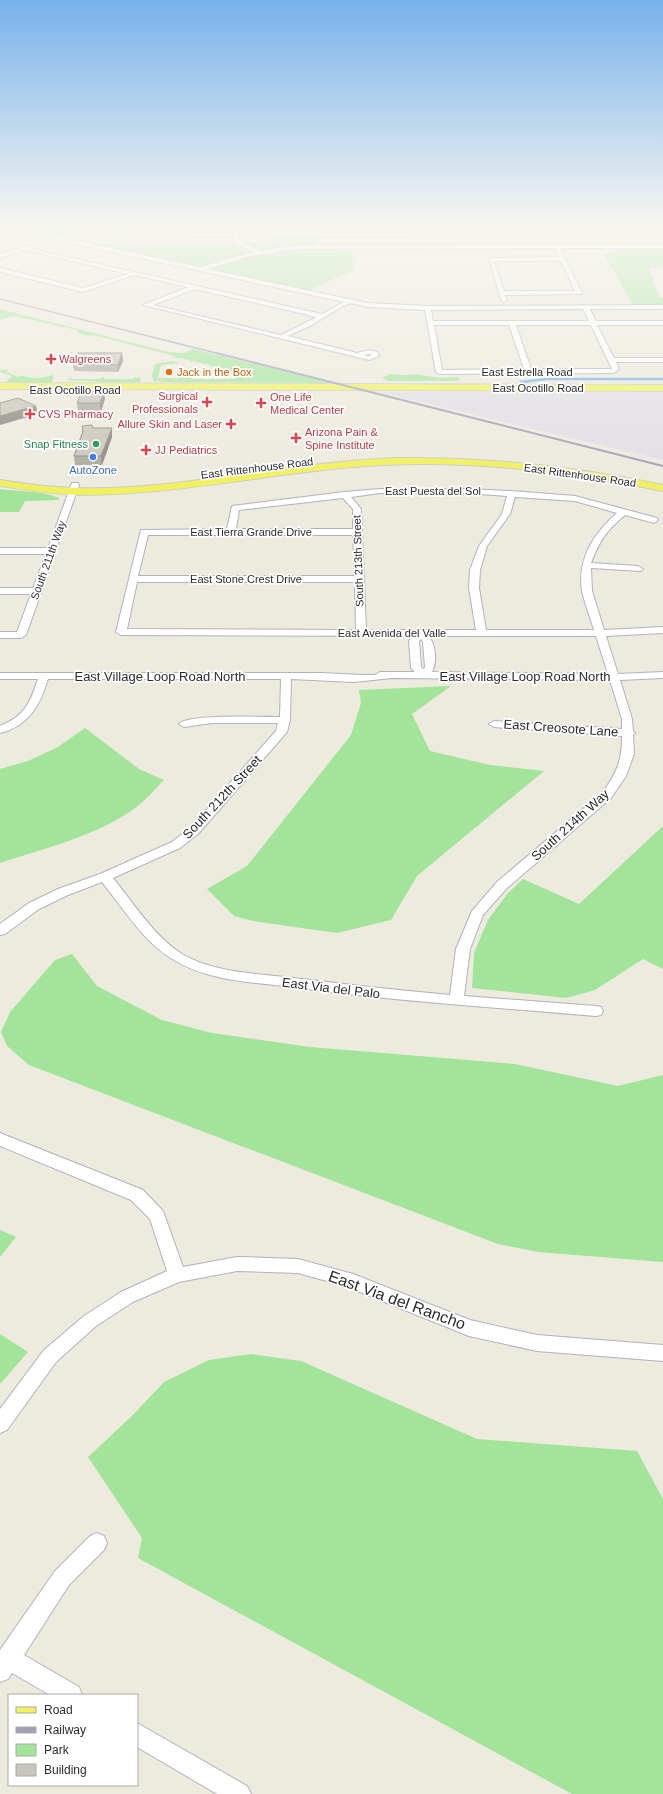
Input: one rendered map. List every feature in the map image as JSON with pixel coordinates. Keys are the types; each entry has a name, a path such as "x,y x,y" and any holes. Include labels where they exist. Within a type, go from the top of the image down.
{"main road":[{"name":"East Ocotillo Road","path":"0,386 394,386 414,388"},
{"path":"72,390 81,386"},
{"name":"East Ocotillo Road","path":"0,390 663,388"},
{"name":"East Rittenhouse Road","path":"0,483 38,488 104,490 161,487 316,467 403,461 465,462 526,466 663,488"},
{"name":"East Rittenhouse Road","path":"0,476 74,488"}],"street":[{"path":"166,310 358,355"},
{"path":"295,310 323,316"},
{"path":"281,337 310,324 335,310"},
{"path":"428,310 431,323 663,323"},
{"path":"587,310 611,360 663,360"},
{"name":"East Estrella Road","path":"431,323 439,372 614,371 616,369 611,360"},
{"path":"512,323 528,372"},
{"path":"484,372 488,388"},
{"name":"South 211th Way","path":"0,635 21,635 74,488"},
{"name":"East Puesta del Sol","path":"231,532 235,508 344,494 424,490 512,493 575,499 654,520"},
{"path":"482,633 474,588 475,570 483,546 506,514 512,493"},
{"name":"South 213th Street","path":"344,494 357,509 361,633"},
{"name":"South 214th Way","path":"457,999 463,949 477,914 502,885 607,795 620,776 628,754 629,732 627,719 587,591 586,565 594,544 606,527 623,512"},
{"name":"East Tierra Grande Drive","path":"133,580 144,532 358,532"},
{"path":"0,551 52,551"},
{"path":"586,565 638,569"},
{"name":"East Stone Crest Drive","path":"133,580 359,579"},
{"name":"East Avenida del Valle","path":"133,580 121,632 600,633 663,630"},
{"path":"0,591 37,591"},
{"path":"420,633 414,641 416,668 425,676"},
{"name":"East Village Loop Road North","path":"0,676 321,676 343,679 371,679 388,676 614,677 663,675"},
{"path":"0,730 18,721 30,712 34,706 44,676"},
{"name":"South 212th Street","path":"0,931 34,906 63,892 105,877 176,845 195,830 281,732 285,720 286,676"},
{"path":"184,724 212,720 285,720"},
{"name":"East Creosote Lane","path":"494,724 629,732"},
{"name":"East Via del Palo","path":"105,877 160,943 178,957 199,967 228,974 352,992 596,1011"},
{"path":"0,1139 137,1195 157,1216 177,1275 127,1296 90,1321 50,1356 0,1424"},
{"name":"East Via del Rancho","path":"177,1275 236,1264 298,1266 347,1279 469,1328 537,1343 663,1353"},
{"path":"69,1694 4,1664 62,1578 97,1543"},
{"path":"138,1735 239,1794"}],"shaded area":[{"path":"378,392 663,392 663,460"}],"green space":[{"path":"0,310 3,310 168,352 184,353 193,349 332,383 158,382 166,379 154,382 152,376 155,364 172,361 180,363 161,365 158,378 175,378 177,380 177,378 191,377 192,381 192,379 234,379 235,376 241,373 233,371 229,372 230,370 213,366 209,367 210,365 193,361 189,362 190,360 172,357 175,356 93,335 89,336 77,333 79,331 65,327 60,328 61,327 49,323 45,324 46,323 12,316 0,320"},
{"path":"0,370 9,370 6,372 18,377 25,375 25,377 40,378 54,375 52,382 46,383 6,382 12,376 0,372"},
{"path":"390,374 419,374 440,378 457,377 460,380 388,381 382,378"},
{"path":"71,377 71,379 100,379 102,377 104,377 104,379 141,378 140,382 122,383 68,380"},
{"path":"0,489 52,495 59,498 59,500 25,501 19,512 0,512"},
{"path":"451,686 412,714 430,751 490,765 544,771 417,876 391,920 337,933 253,921 234,916 207,889 247,866 351,735 361,703 359,690"},
{"path":"85,728 139,769 164,780 147,798 121,818 88,834 0,863 0,769 28,761 58,747"},
{"path":"663,826 663,969 643,959 595,990 566,998 472,988 474,953 488,920 508,893 523,879 579,904"},
{"path":"72,954 97,986 162,1020 212,1033 310,1047 515,1064 618,1086 663,1075 663,1262 538,1252 498,1244 29,1065 7,1046 1,1032 10,1012 55,960"},
{"path":"0,1230 16,1237 0,1257"},
{"path":"0,1334 28,1352 0,1384"},
{"path":"251,1354 301,1361 477,1439 637,1451 663,1499 663,1794 572,1794 138,1558 142,1538 88,1457 133,1415 164,1382 209,1360"}],"building":[{"path":"77,353 122,353 118,365 73,363"},
{"path":"82,391 104,392 100,403 77,403"},
{"path":"18,398 36,406 0,416 0,403"},
{"path":"92,425 93,428 112,428 101,456 74,456 83,431 82,426"}],"waterway":[{"path":"521,382 547,379 663,379"}],"railway":[{"path":"43,310 216,353"},
{"path":"216,353 220,354"},
{"path":"216,353 663,466"}],"place":[{"name":"Walgreens","path":"51,359"},
{"name":"Jack in the Box","path":"169,372"},
{"name":"Surgical Professionals","path":"207,402"},
{"name":"One Life Medical Center","path":"261,403"},
{"name":"CVS Pharmacy","path":"30,414"},
{"name":"Allure Skin and Laser","path":"231,424"},
{"name":"Arizona Pain & Spine Institute","path":"296,438"},
{"name":"Snap Fitness","path":"96,444"},
{"name":"JJ Pediatrics","path":"146,450"},
{"name":"AutoZone","path":"93,457"}]}
